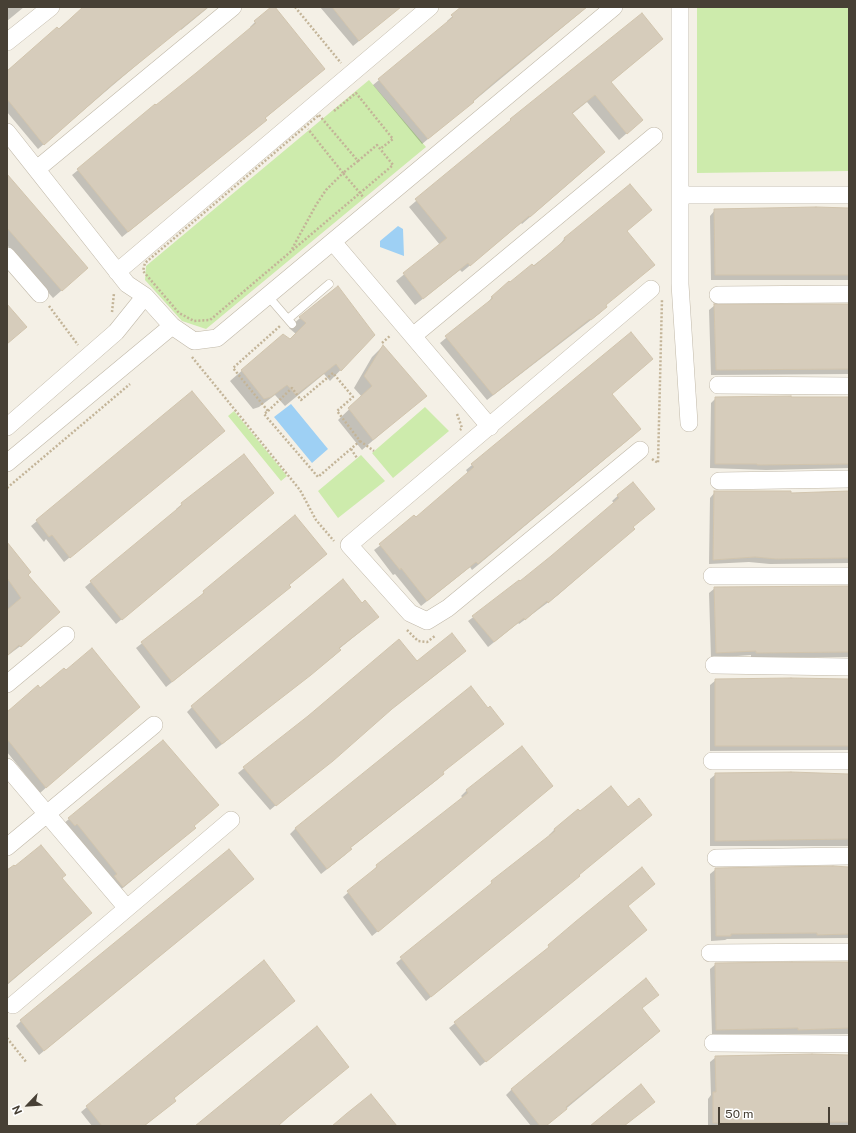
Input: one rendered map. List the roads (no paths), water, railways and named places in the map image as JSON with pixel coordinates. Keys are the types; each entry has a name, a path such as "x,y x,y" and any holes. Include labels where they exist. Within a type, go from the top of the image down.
{"street":[{"path":"7,42 51,7"},
{"path":"38,168 233,7"},
{"path":"116,280 351,74 430,7"},
{"path":"7,132 38,168 116,280 127,284 145,296 172,326 194,341 217,338 614,7"},
{"path":"680,7 680,284 689,422"},
{"path":"413,336 654,136"},
{"path":"680,195 849,195"},
{"path":"333,242 490,427"},
{"path":"7,256 40,294"},
{"path":"640,450 448,608 427,621 410,613 349,545 490,427 656,293"},
{"path":"718,295 849,294"},
{"path":"7,427 116,332 145,296"},
{"path":"7,463 172,326"},
{"path":"718,385 849,386"},
{"path":"719,481 849,479"},
{"path":"712,576 849,576"},
{"path":"7,684 66,634"},
{"path":"714,665 849,667"},
{"path":"7,847 154,725"},
{"path":"712,761 849,761"},
{"path":"7,767 126,907"},
{"path":"13,1005 126,907 230,820"},
{"path":"716,858 849,856"},
{"path":"710,953 849,952"},
{"path":"713,1043 849,1044"}],"lane":[{"path":"267,296 290,321 329,284"}],"water":[{"path":"398,226 403,229 404,256 380,247 380,241"},
{"path":"291,404 328,449 312,463 274,417"}]}
